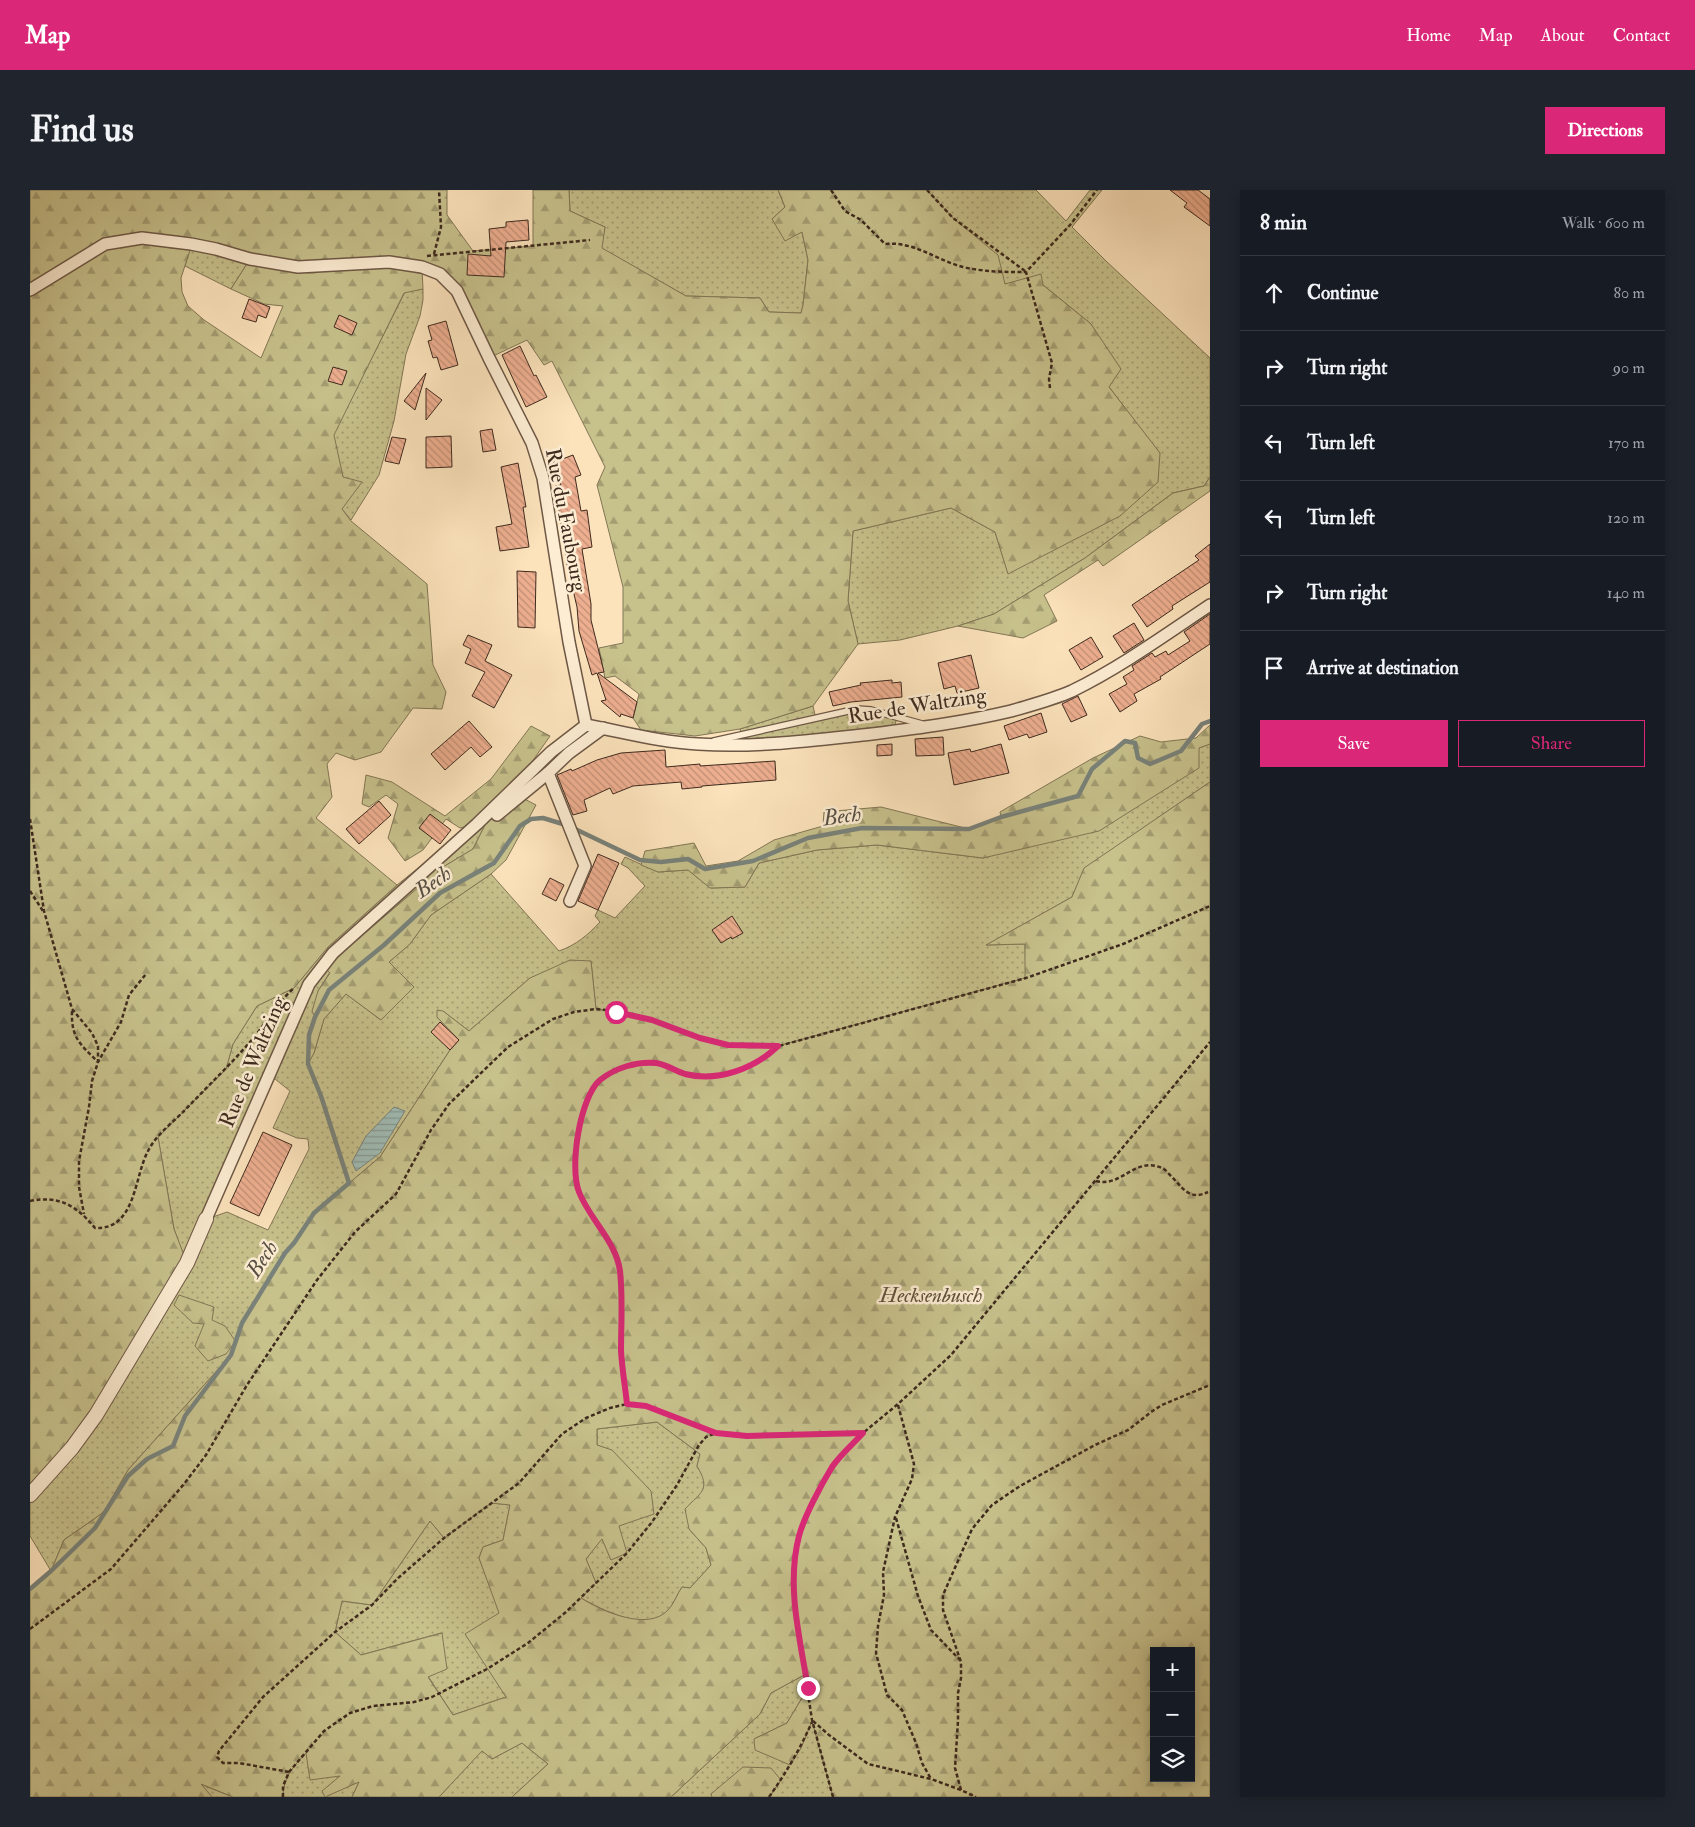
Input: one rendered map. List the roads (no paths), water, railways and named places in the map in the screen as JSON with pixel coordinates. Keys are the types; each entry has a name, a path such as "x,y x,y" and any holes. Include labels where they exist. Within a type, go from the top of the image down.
{"street":[{"name":"Rue du Faubourg","path":"30,290 105,244 142,238 200,246 250,259 298,267 422,262 440,274 457,291 532,443 543,478 569,642 586,725"},
{"name":"Rue de Waltzing","path":"30,1495 72,1448 96,1415 186,1263 309,984 333,953 477,824 551,752 586,725 649,738 698,744 744,745 802,742 931,727 979,718 1038,704 1070,691 1115,668 1210,604"},
{"path":"477,824 485,825 548,773 569,753 603,728"},
{"path":"548,773 585,866 570,901"}],"lane":[{"path":"698,744 857,709 871,710 931,727"}],"water":[{"path":"394,1107 405,1111 380,1153 356,1171 352,1162 366,1136"}],"waterway":[{"name":"Bech","path":"573,828 640,860 661,862 688,859 705,869 753,861 808,838 862,828 969,829 1001,817 1078,796 1092,769 1125,741 1135,743 1138,758 1150,764 1181,751 1202,724 1210,721"},
{"name":"Bech","path":"30,1589 95,1528 128,1476 147,1459 173,1446 185,1416 231,1355 242,1323 285,1253 314,1213 349,1183 321,1096 308,1064 309,1035 315,1017 329,990 384,945 440,893 494,863 520,826 531,819 543,818 566,825"}],"park label":[{"name":"Hecksenbusch","path":"931,1295"}]}
